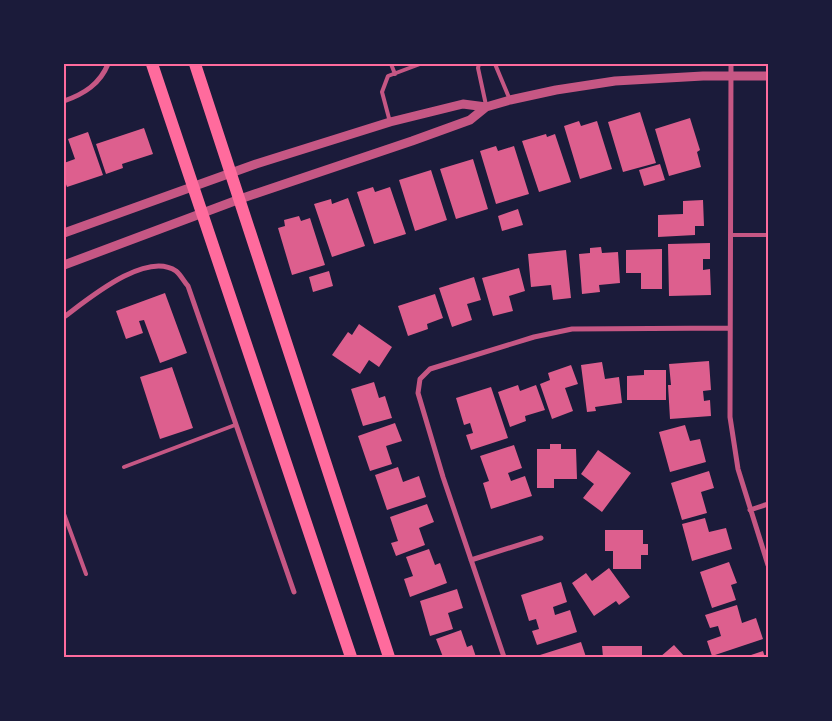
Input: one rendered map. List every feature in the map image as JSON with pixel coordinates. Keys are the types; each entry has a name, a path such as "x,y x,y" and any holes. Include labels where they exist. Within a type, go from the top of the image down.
{"main road":[{"path":"152,64 351,657"},
{"path":"195,64 389,657"}],"street":[{"path":"64,101 79,96 93,86 108,64"},
{"path":"731,64 730,417 738,469 768,565"},
{"path":"64,233 231,172 390,122 463,104 486,106 556,90 615,81 768,76"},
{"path":"64,265 240,199 470,120 486,106"},
{"path":"64,317 108,284 130,273 149,267 168,267 177,272 188,286 294,592"},
{"path":"504,657 443,476 418,393 420,380 430,369 534,337 572,329 730,328"},
{"path":"750,510 768,504"},
{"path":"471,560 540,538"}],"lane":[{"path":"391,64 395,74"},
{"path":"390,122 382,92 388,76 420,64"},
{"path":"479,64 478,68 486,106"},
{"path":"495,64 510,100"},
{"path":"730,235 768,235"},
{"path":"124,467 235,425"},
{"path":"64,514 86,574"}],"building":[{"path":"640,112 656,163 623,172 608,122"},
{"path":"690,118 700,150 697,152 701,167 669,176 655,129"},
{"path":"579,121 581,126 597,121 612,169 580,179 564,126"},
{"path":"144,128 153,154 122,164 123,168 106,174 96,144"},
{"path":"88,132 103,175 67,187 64,179 64,163 75,159 68,139"},
{"path":"546,134 547,137 555,134 571,182 539,192 522,141"},
{"path":"496,146 498,151 514,146 529,194 496,204 480,151"},
{"path":"473,159 488,209 456,219 440,169"},
{"path":"660,164 665,180 644,186 639,170"},
{"path":"431,170 447,220 415,231 399,180"},
{"path":"373,187 375,192 390,187 406,234 374,244 357,192"},
{"path":"348,198 365,246 332,257 314,204 331,199 332,204"},
{"path":"703,200 704,226 695,226 695,235 658,237 658,215 683,214 683,201"},
{"path":"518,209 523,225 502,231 498,216"},
{"path":"299,216 301,221 310,218 325,265 292,275 278,228 285,226 284,220"},
{"path":"710,243 710,259 703,259 703,270 710,269 711,295 669,296 668,244"},
{"path":"601,247 602,253 618,252 620,283 599,285 600,292 582,294 579,254 590,253 590,248"},
{"path":"662,249 662,289 641,289 641,273 626,273 626,250"},
{"path":"566,250 571,298 553,300 551,285 531,287 528,254"},
{"path":"519,268 525,291 509,296 513,311 493,316 482,278"},
{"path":"329,271 333,286 313,292 309,277"},
{"path":"474,277 481,300 467,304 472,320 452,327 439,288"},
{"path":"165,293 187,353 160,363 144,320 139,321 143,333 126,339 116,311"},
{"path":"435,294 443,318 427,324 428,329 408,336 398,306"},
{"path":"359,324 392,347 379,367 369,360 360,374 332,355 348,332 352,335"},
{"path":"709,361 711,390 703,391 704,401 710,400 711,416 670,419 668,385 671,385 669,364"},
{"path":"602,362 605,379 619,377 622,403 595,407 596,411 587,412 581,365"},
{"path":"571,365 578,384 565,388 573,411 552,419 540,384 550,380 548,373"},
{"path":"172,367 193,428 160,439 140,377"},
{"path":"644,370 666,370 666,400 627,400 627,376 644,375"},
{"path":"374,382 379,398 385,396 392,418 363,426 351,389"},
{"path":"518,385 520,391 536,385 545,410 525,416 526,421 510,427 498,392"},
{"path":"491,387 508,438 471,450 466,435 473,433 470,423 464,425 456,398"},
{"path":"395,423 402,441 386,446 392,464 370,471 358,436"},
{"path":"685,425 690,441 700,439 706,462 670,472 659,432"},
{"path":"550,444 561,444 561,449 576,449 577,479 554,479 554,488 537,488 537,449 550,449"},
{"path":"514,445 522,468 508,473 511,481 525,476 532,496 491,509 483,483 489,481 480,456"},
{"path":"598,450 631,473 602,512 583,498 594,484 581,474"},
{"path":"398,467 403,482 419,476 426,497 387,510 375,475"},
{"path":"709,471 714,488 701,492 707,513 682,520 671,483"},
{"path":"427,504 434,522 419,528 425,545 396,556 391,543 398,541 390,517"},
{"path":"705,518 709,532 726,528 732,549 692,561 682,524"},
{"path":"605,530 643,530 643,544 648,544 648,555 641,555 641,569 613,569 613,551 605,551"},
{"path":"429,549 435,565 440,563 447,583 410,597 404,579 413,576 406,557"},
{"path":"729,562 737,583 731,585 736,600 712,608 700,572"},
{"path":"609,568 630,597 619,605 616,601 594,616 572,583 586,573 592,581"},
{"path":"561,582 567,602 553,607 555,615 570,610 577,632 537,645 532,631 539,629 536,619 529,621 521,595"},
{"path":"457,589 463,608 448,613 453,629 430,636 420,601"},
{"path":"737,605 742,623 756,618 763,639 712,656 707,641 721,636 718,626 710,628 705,615"},
{"path":"461,630 467,647 472,645 476,657 443,657 436,639"},
{"path":"581,642 586,657 541,657 540,655"},
{"path":"674,645 685,657 660,657"},
{"path":"602,646 642,646 642,657 603,657"},
{"path":"763,651 765,657 745,657"}]}
